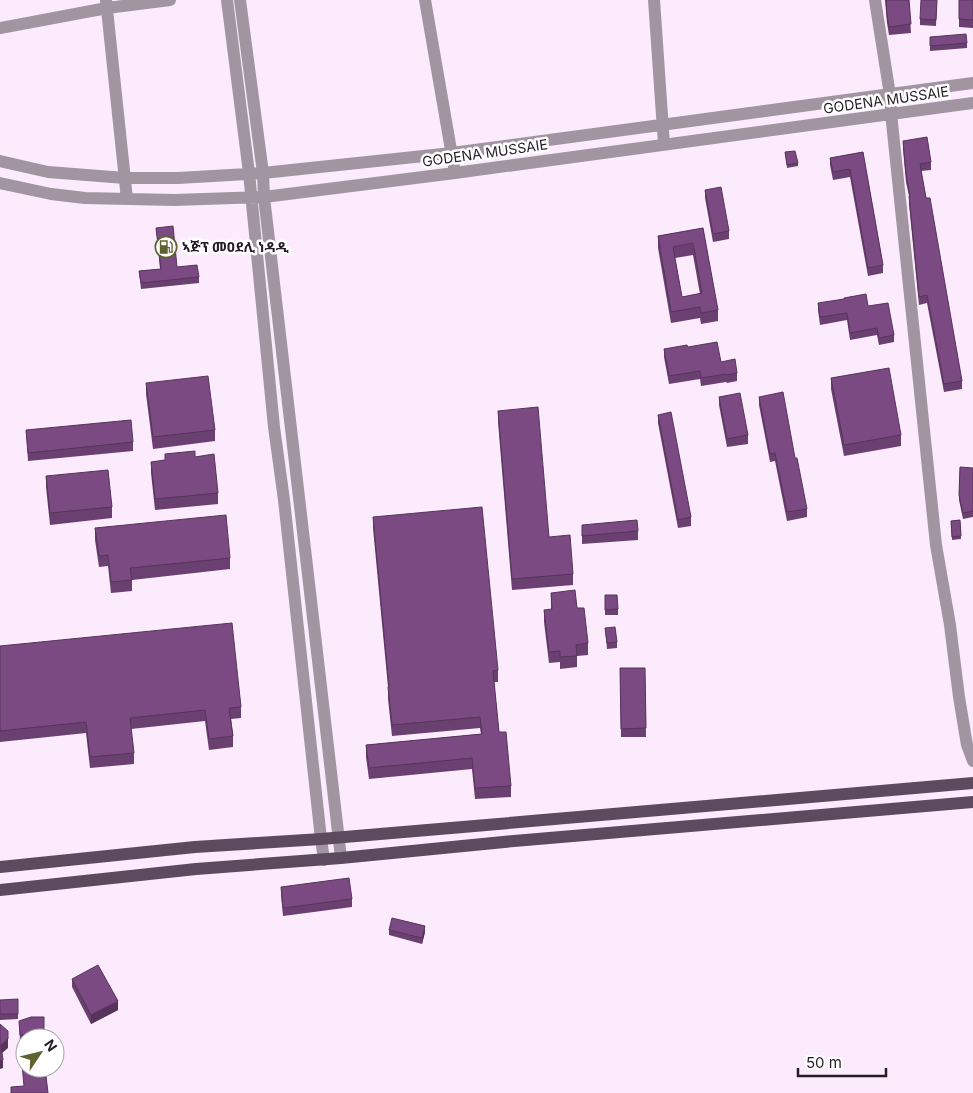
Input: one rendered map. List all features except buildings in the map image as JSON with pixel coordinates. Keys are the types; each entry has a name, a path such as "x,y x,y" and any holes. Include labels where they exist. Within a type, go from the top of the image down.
{"main road":[{"path":"0,867 195,847 321,839 973,783"},
{"path":"814,797 814,816"},
{"path":"0,890 196,869 324,860 514,841 973,802"},
{"path":"514,823 514,841"},
{"path":"195,847 196,869"}],"street":[{"path":"0,28 106,4 170,0"},
{"path":"227,0 249,173 273,417 324,860"},
{"path":"240,0 262,173 341,858"},
{"path":"425,0 455,173"},
{"path":"654,0 664,144"},
{"path":"875,0 890,95 936,545 950,625 958,697 967,745 973,761"},
{"path":"106,4 127,199"},
{"name":"GODENA MUSSAIE","path":"0,161 48,172 125,178 178,178 262,173 452,153 973,83"},
{"name":"GODENA MUSSAIE","path":"0,183 51,194 76,197 174,200 264,196 455,173 973,103"}],"place":[{"name":"ኣጅፕ መዐደሊ ነዳዲ","path":"166,247"}]}
